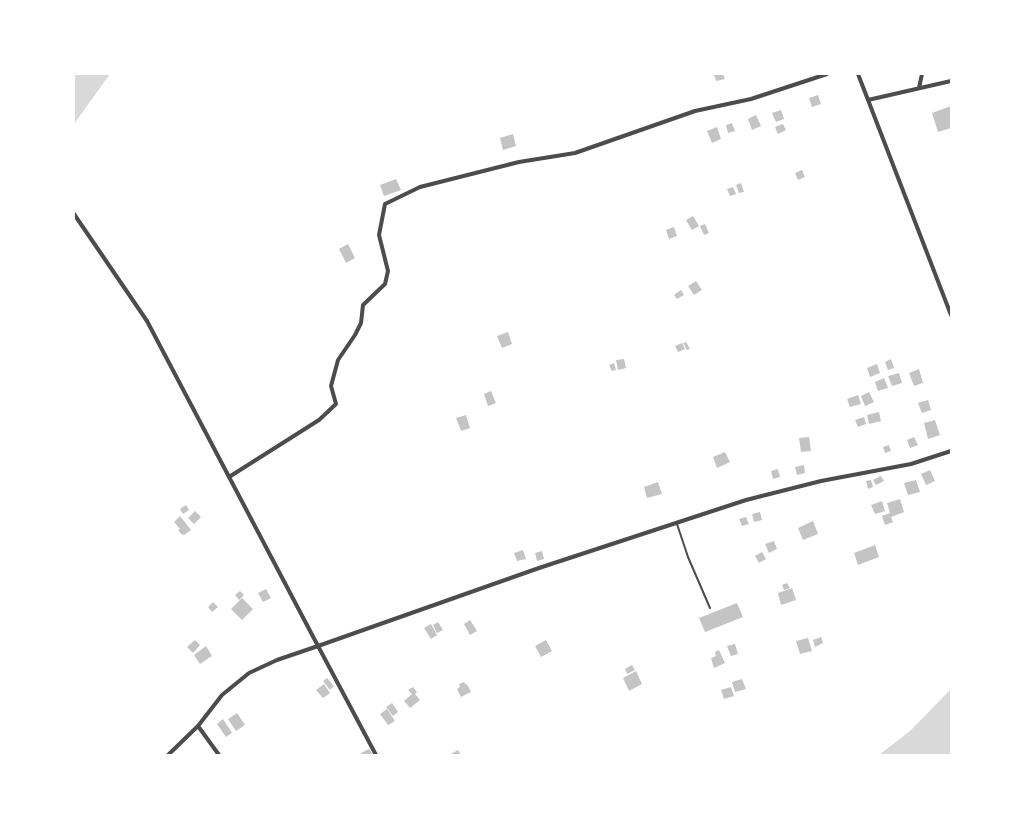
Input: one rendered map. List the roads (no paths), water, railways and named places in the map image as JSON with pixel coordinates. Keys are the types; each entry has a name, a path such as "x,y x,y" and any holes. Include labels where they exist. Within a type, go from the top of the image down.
{"street":[{"path":"229,477 318,420 336,404 331,386 338,360 355,336 361,323 363,305 385,284 388,270 379,235 385,204 420,187 519,162 575,153 695,111 751,99 827,74"},
{"path":"858,74 951,314"},
{"path":"920,88 922,74"},
{"path":"868,100 951,81"},
{"path":"74,214 147,321 376,755"},
{"path":"168,755 198,726 222,695 249,673 277,660 539,568 746,500 822,481 911,464 951,451"},
{"path":"198,726 219,755"}],"lane":[{"path":"677,523 688,557 710,608"}]}
